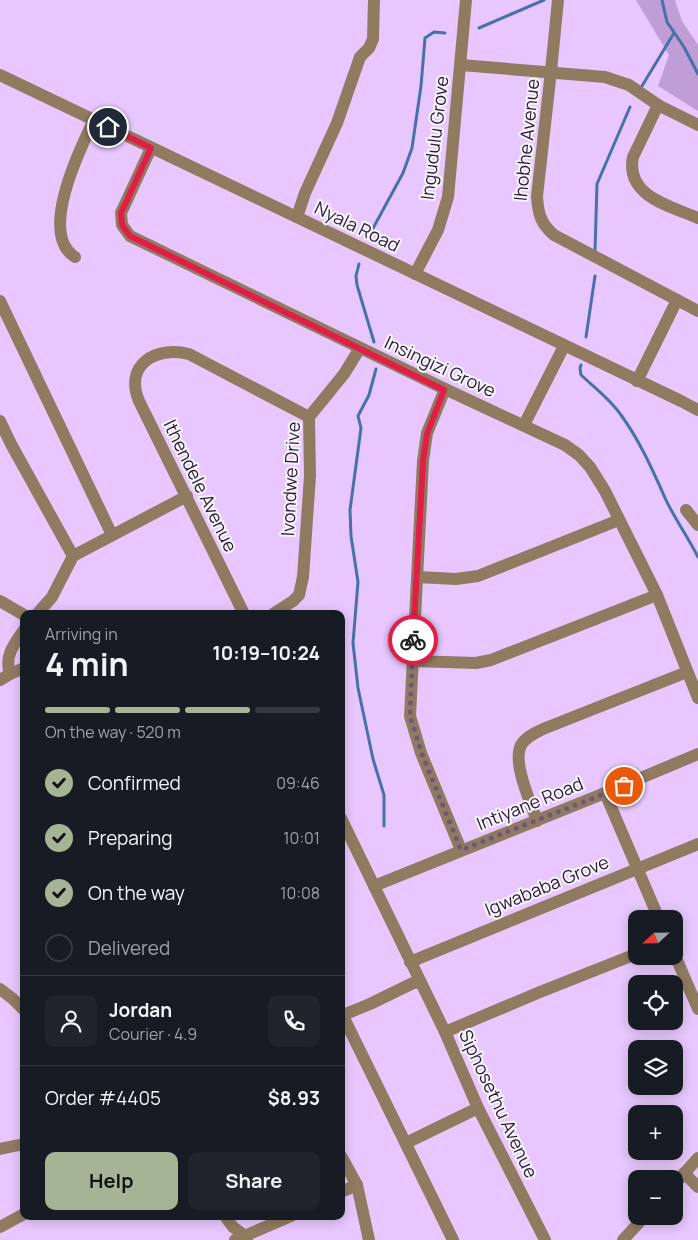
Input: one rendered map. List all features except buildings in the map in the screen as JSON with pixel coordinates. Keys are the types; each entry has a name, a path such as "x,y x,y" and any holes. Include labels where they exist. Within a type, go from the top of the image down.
{"street":[{"path":"297,217 305,193 336,123 360,57 369,48 373,39 374,0"},
{"name":"Ingudulu Grove","path":"415,274 438,230 448,197 466,0"},
{"name":"Ihobhe Avenue","path":"558,0 537,196 538,212 541,221 554,235 698,311"},
{"path":"461,65 605,77 629,86 658,105 698,124"},
{"name":"Nyala Road","path":"0,75 698,410"},
{"path":"658,105 633,157 633,177 639,188 648,196 698,218"},
{"path":"75,257 68,252 62,243 60,220 70,176 94,120"},
{"name":"Insingizi Grove","path":"151,148 121,213 122,225 127,233 143,243 444,390 565,444 590,467 657,595 698,698"},
{"path":"637,381 677,300"},
{"path":"0,301 112,534"},
{"path":"524,425 564,346"},
{"name":"Ivondwe Drive","path":"279,610 299,595 302,583 310,476 310,417 344,374 360,348"},
{"name":"Ithendele Avenue","path":"242,610 137,396 135,382 138,371 142,363 157,354 172,351 189,354 310,417"},
{"path":"444,390 427,434 423,461 410,716 422,754 461,850"},
{"path":"0,421 5,444 73,556"},
{"path":"41,610 52,597 73,556 187,496"},
{"path":"686,510 698,525"},
{"path":"417,577 456,579 478,576 619,520"},
{"path":"412,661 476,663 491,660 657,595"},
{"path":"0,601 20,613"},
{"path":"5,677 9,653 20,636"},
{"path":"5,677 20,670"},
{"path":"537,821 518,763 520,749 528,737 543,729 687,672"},
{"name":"Intiyane Road","path":"374,886 698,754"},
{"path":"606,793 655,910"},
{"path":"345,826 420,982 413,983 370,1004 345,1013"},
{"name":"Igwababa Grove","path":"410,962 698,844"},
{"path":"445,1032 628,957"},
{"path":"679,965 698,1009"},
{"name":"Siphosethu Avenue","path":"420,982 445,1032 478,1108 545,1240"},
{"path":"0,989 20,1006"},
{"path":"345,1020 453,1240"},
{"path":"406,1143 478,1108"},
{"path":"0,1149 20,1145"},
{"path":"698,1158 684,1173 698,1187"},
{"path":"345,1163 358,1185 369,1240"},
{"path":"345,1190 358,1185"},
{"path":"0,1227 20,1216"},
{"path":"228,1220 242,1239 282,1220"},
{"path":"623,1240 637,1225"}],"shaded area":[{"path":"636,0 675,0 682,21 698,45 698,111 658,86 669,55"}],"waterway":[{"path":"479,28 544,0"},
{"path":"662,0 667,22 684,47 698,74"},
{"path":"371,232 403,173 412,148 421,86 425,38 434,32 445,33"},
{"path":"642,86 674,33"},
{"path":"595,251 597,184 630,107"},
{"path":"359,264 356,276 357,285 374,342"},
{"path":"586,337 595,276"},
{"path":"581,365 581,375 612,404 634,435 670,507 698,557"},
{"path":"376,369 369,395 358,416 361,428 350,510 351,536 358,582 353,643 358,688 373,759 384,795 384,826"}],"way so far":[{"path":"413,640 410,716 422,754 461,850 624,786"}],"route":[{"path":"108,127 151,148 121,213 122,225 130,236 444,390 427,434 423,461 413,640"}]}
